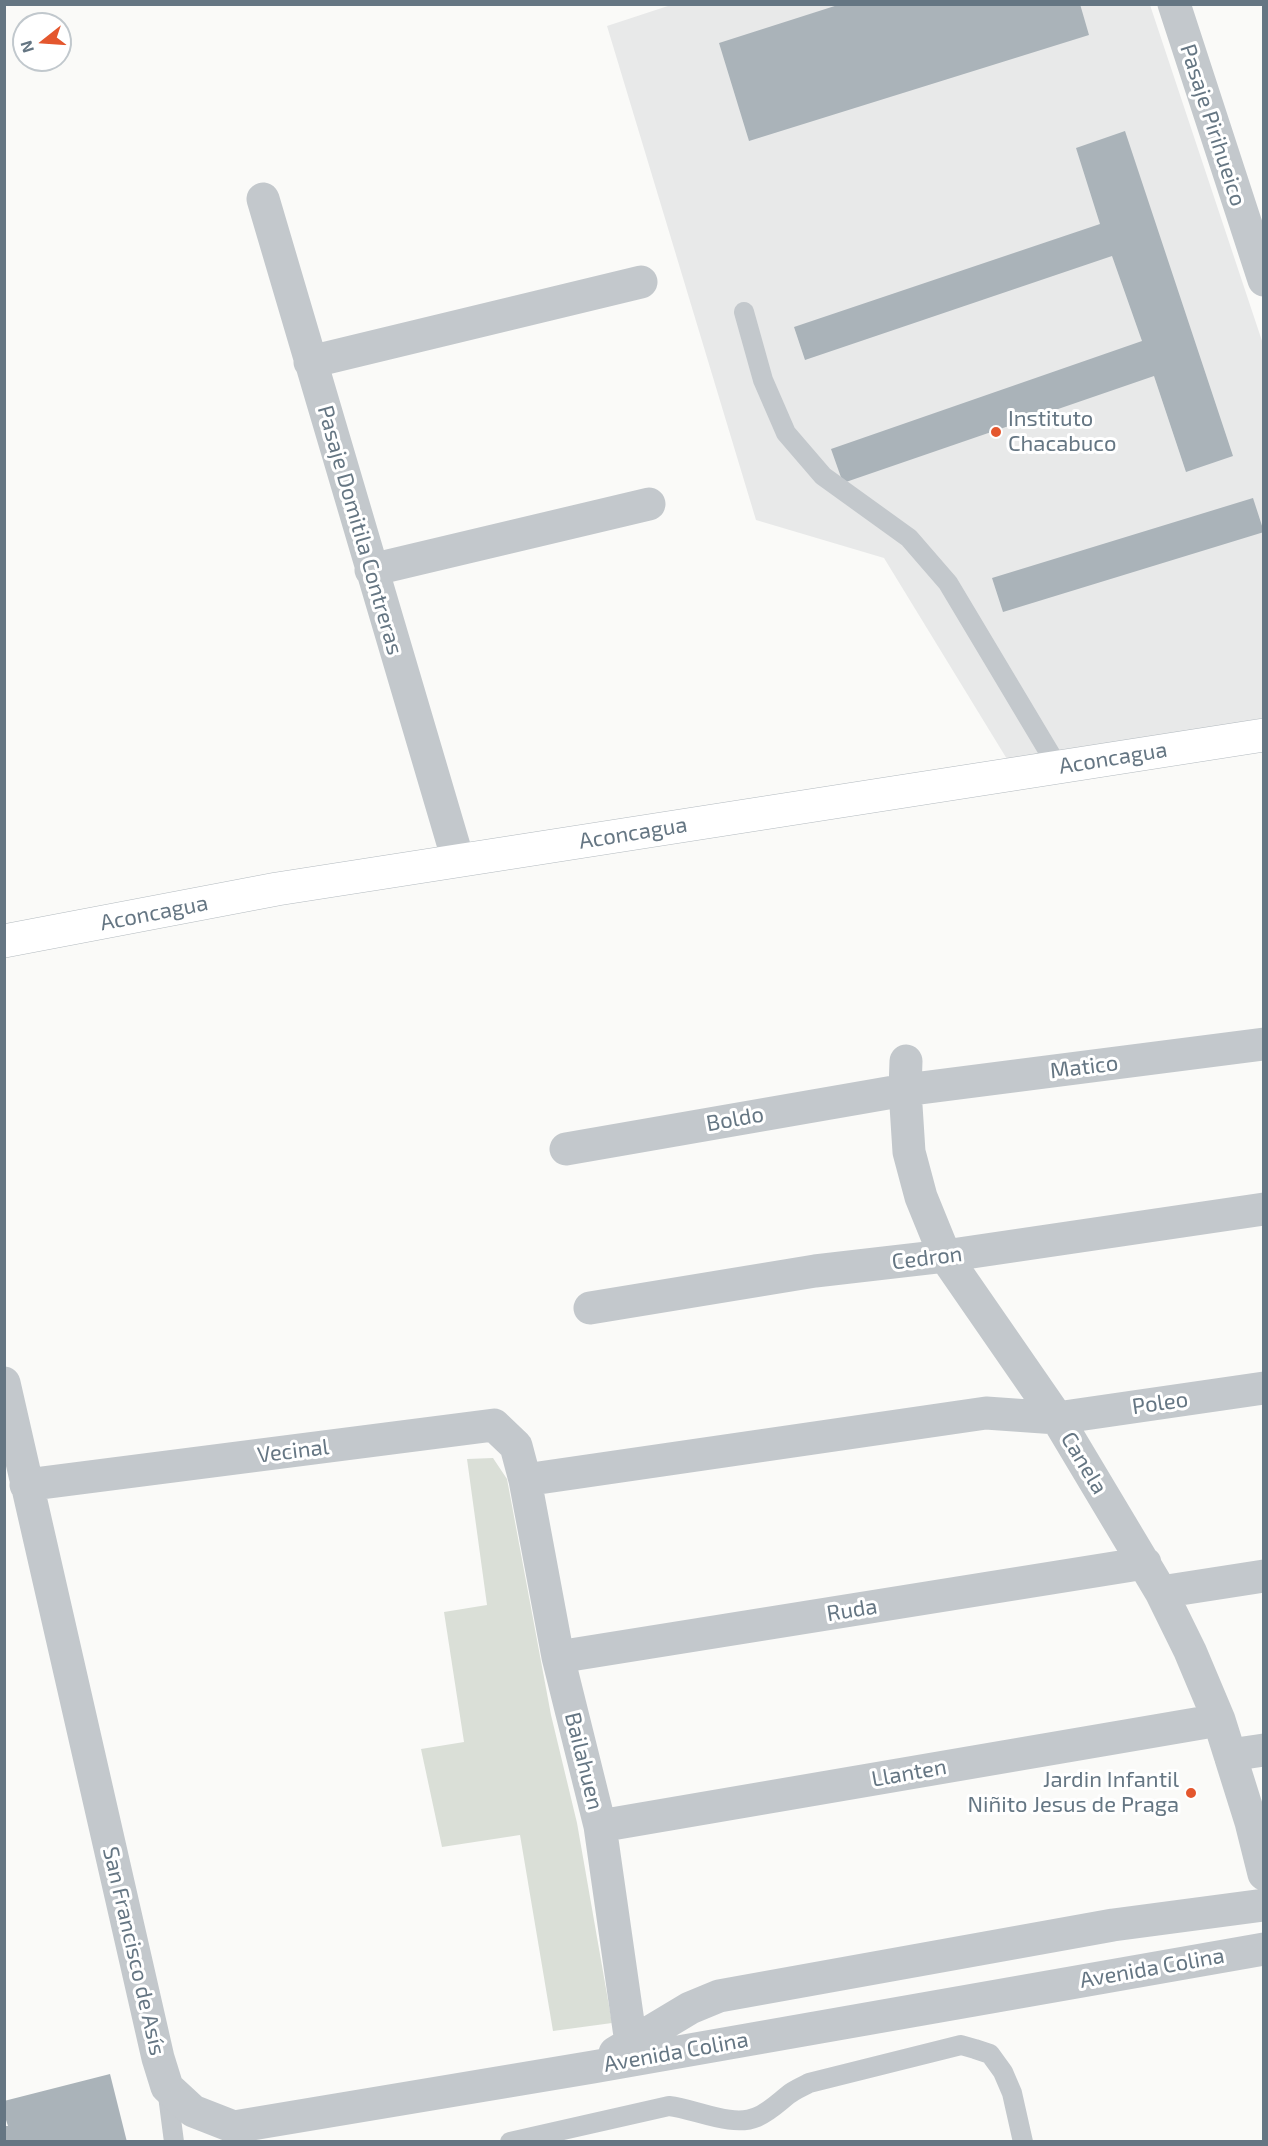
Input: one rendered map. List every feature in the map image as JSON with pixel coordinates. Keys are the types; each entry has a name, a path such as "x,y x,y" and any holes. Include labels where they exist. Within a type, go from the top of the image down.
{"street":[{"name":"Pasaje Pirihueico","path":"1174,4 1263,280"},
{"name":"Pasaje Domitila Contreras","path":"263,199 458,861"},
{"path":"310,363 641,282"},
{"path":"371,570 649,504"},
{"name":"Aconcagua","path":"4,941 277,889 1263,735"},
{"name":"Matico","path":"905,1076 1263,1044"},
{"name":"Boldo","path":"566,1149 905,1076"},
{"name":"Canela","path":"905,1076 909,1152 921,1197 945,1256 1057,1418 1153,1577 1190,1652 1219,1720 1251,1822 1263,1874"},
{"name":"Cedron","path":"590,1308 816,1272 945,1256 1263,1209"},
{"name":"San Francisco de Asís","path":"4,1383 158,2058 167,2087 193,2111 234,2127 593,2067"},
{"name":"Poleo","path":"1057,1418 1263,1388"},
{"path":"525,1480 986,1413 1057,1418"},
{"name":"Vecinal","path":"26,1485 494,1425 516,1446 525,1480"},
{"name":"Bailahuen","path":"525,1480 558,1657 600,1826 632,2043"},
{"path":"1153,1577 1263,1576"},
{"name":"Ruda","path":"558,1657 1153,1577"},
{"name":"Llanten","path":"600,1826 1219,1720"},
{"path":"1230,1755 1263,1750"},
{"name":"Avenida Colina","path":"593,2067 690,2008 719,1996 1113,1925 1263,1905"},
{"name":"Avenida Colina","path":"593,2067 1263,1949"}],"lane":[{"path":"744,312 763,380 786,433 823,476 909,538 948,583 1052,757 1054,767"},
{"path":"510,2142 669,2106 695,2110 717,2119 756,2118 790,2093 809,2083 961,2046 990,2054 1003,2072 1012,2093 1023,2142"},
{"path":"167,2087 174,2142"}],"shaded area":[{"name":"Instituto Chacabuco","path":"674,4 1150,5 1263,344 1263,718 1010,764 884,558 756,520 607,26"},
{"path":"493,1458 507,1479 551,1715 577,1823 612,2023 553,2031 520,1835 442,1847 421,1749 464,1742 444,1612 487,1605 467,1459"}],"building":[{"path":"841,4 1080,4 1089,35 749,141 719,43"},
{"path":"1125,131 1233,456 1186,472 1154,376 843,483 831,449 1142,341 1112,256 805,360 794,327 1100,224 1076,148"},
{"path":"1253,498 1264,532 1003,612 992,578"},
{"path":"110,2074 127,2142 4,2142 4,2126 8,2126 4,2114 4,2101"}],"place":[{"name":"Instituto Chacabuco","path":"996,432"},
{"name":"Jardin Infantil Niñito Jesus de Praga","path":"1191,1793"}]}
